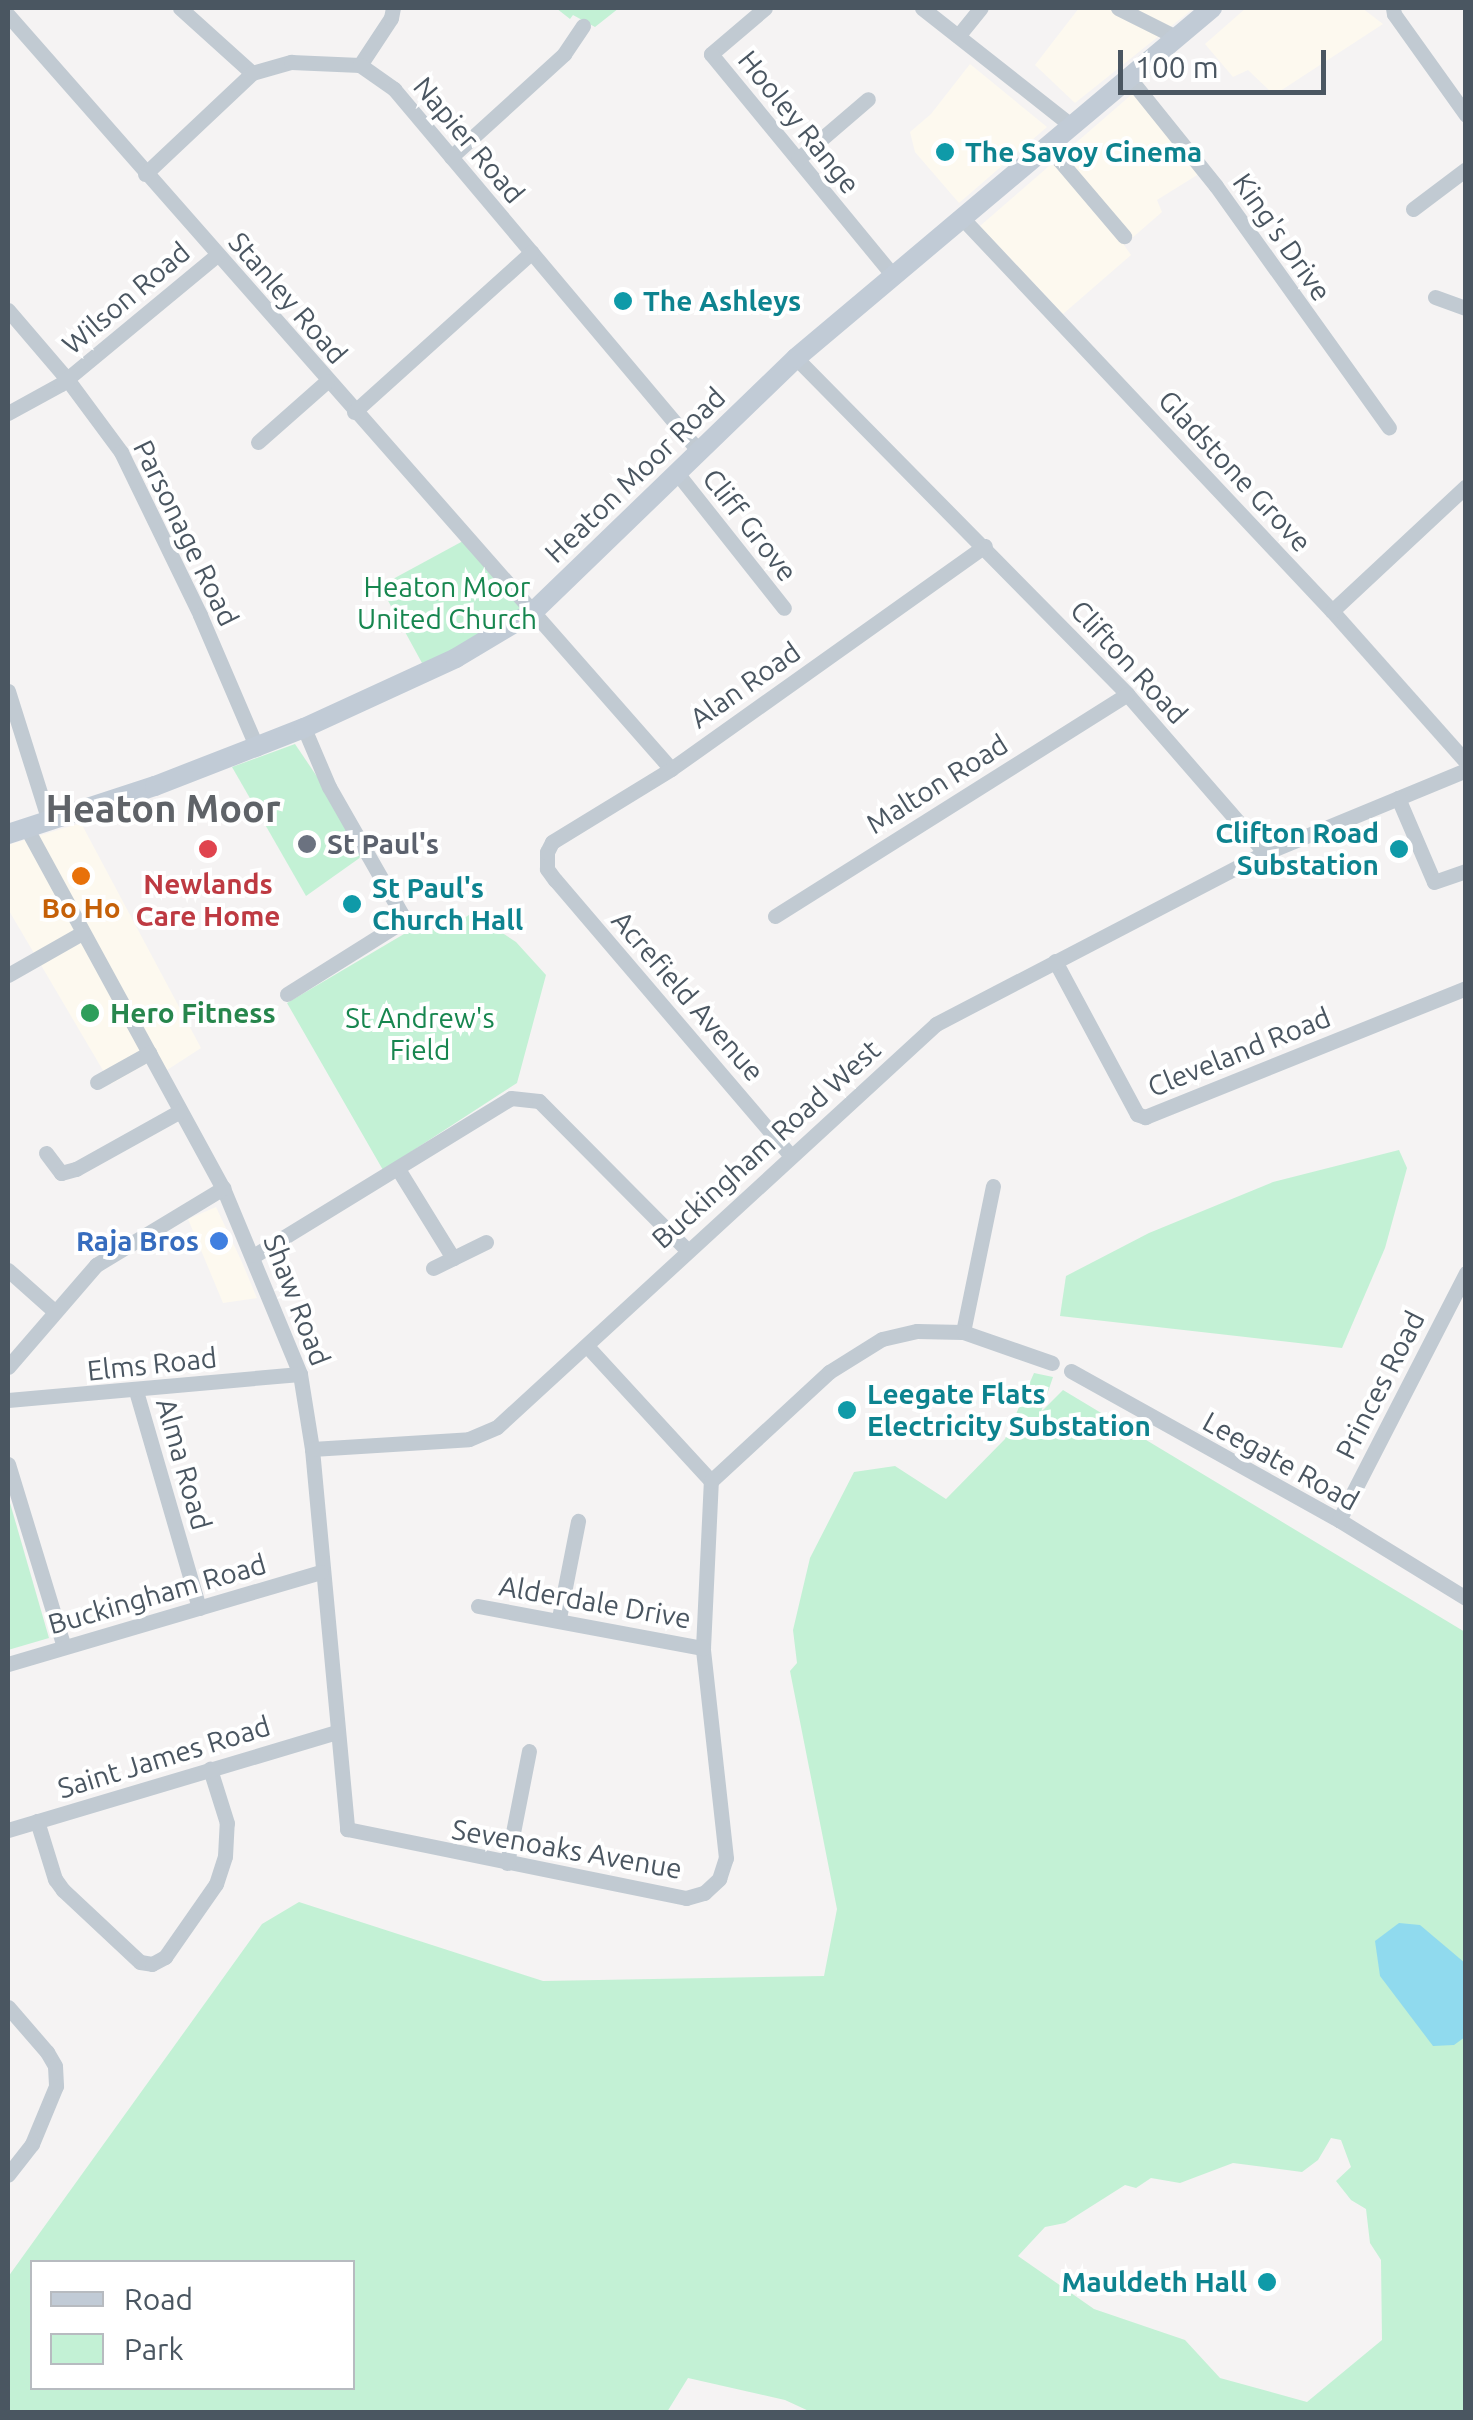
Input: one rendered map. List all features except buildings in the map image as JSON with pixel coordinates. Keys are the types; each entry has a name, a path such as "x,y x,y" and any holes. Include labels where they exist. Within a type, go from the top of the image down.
{"main road":[{"name":"Heaton Moor Road","path":"17,831 257,748 456,658 533,612 796,358 1212,8"}],"street":[{"path":"180,8 252,74"},
{"path":"144,174 252,74 291,62 360,64 391,18 393,8"},
{"name":"Hooley Range","path":"765,8 711,54 894,277"},
{"path":"922,8 1074,127"},
{"path":"958,36 981,8"},
{"path":"1118,8 1176,37"},
{"path":"1394,8 1394,14 1466,115"},
{"name":"Stanley Road","path":"8,15 671,768"},
{"path":"451,156 564,54 583,26"},
{"name":"Napier Road","path":"360,64 394,89 699,451"},
{"name":"King's Drive","path":"1130,79 1216,186 1389,428"},
{"path":"798,159 868,99"},
{"path":"1048,148 1124,236"},
{"path":"1413,209 1466,169"},
{"name":"Gladstone Grove","path":"963,219 1332,611 1466,762"},
{"path":"354,412 532,252"},
{"name":"Wilson Road","path":"8,414 67,379 217,255"},
{"path":"1435,297 1466,308"},
{"name":"Parsonage Road","path":"8,310 67,379 121,452 257,748"},
{"name":"Clifton Road","path":"796,358 985,546 1126,694 1265,853"},
{"path":"258,442 327,381"},
{"name":"Cliff Grove","path":"677,472 784,608"},
{"path":"1332,611 1466,486"},
{"name":"Alan Road","path":"547,870 552,842 671,768 985,546"},
{"path":"8,692 50,821"},
{"name":"Malton Road","path":"775,916 1126,694"},
{"path":"287,994 405,920 330,787 304,728"},
{"path":"1265,853 1466,770"},
{"path":"1398,798 1434,882 1466,871"},
{"name":"Shaw Road","path":"17,831 82,933 223,1188 300,1374 312,1449 343,1817 346,1830 357,1835"},
{"name":"Buckingham Road West","path":"312,1449 469,1439 497,1427 588,1346 686,1249 936,1024 1265,853"},
{"name":"Acrefield Avenue","path":"547,870 791,1156"},
{"path":"8,974 82,933"},
{"name":"Cleveland Road","path":"1055,961 1137,1114 1145,1117 1466,988"},
{"path":"97,1082 149,1053"},
{"path":"254,1256 512,1098 539,1100 686,1249"},
{"path":"46,1153 61,1173 180,1111"},
{"path":"398,1169 453,1258"},
{"path":"963,1332 993,1186"},
{"path":"8,1367 53,1310 96,1265 223,1188"},
{"path":"433,1268 486,1242"},
{"path":"8,1270 53,1310"},
{"name":"Princes Road","path":"1339,1520 1466,1272"},
{"path":"588,1346 711,1482 848,1356 900,1334 963,1332 1052,1363"},
{"name":"Leegate Road","path":"1071,1371 1339,1520 1466,1598"},
{"name":"Elms Road","path":"8,1400 300,1374"},
{"name":"Alma Road","path":"136,1391 199,1608"},
{"path":"8,1464 64,1647"},
{"name":"Sevenoaks Avenue","path":"357,1835 686,1898 704,1893 718,1880 726,1858 725,1830 703,1648 711,1482"},
{"path":"559,1618 578,1521"},
{"name":"Buckingham Road","path":"8,1664 322,1572"},
{"name":"Alderdale Drive","path":"478,1606 559,1618 703,1648"},
{"name":"Saint James Road","path":"8,1830 336,1732"},
{"path":"507,1863 529,1751"},
{"path":"37,1821 55,1879 63,1890 140,1962 152,1964 165,1957 216,1884 225,1856 226,1823 210,1769"},
{"path":"8,2008 47,2052 55,2066 56,2086 32,2144 8,2174"}],"shaded area":[{"path":"1079,8 1194,8 1075,103 1035,65"},
{"path":"1246,8 1362,8 1383,24 1274,95 1248,70 1233,77 1205,44"},
{"path":"970,64 1047,127 959,203 915,152 910,132 931,114"},
{"path":"1138,89 1202,172 1157,200 1162,212 1124,245 1131,255 1063,314 980,226"},
{"path":"81,823 201,1048 161,1074 153,1060 111,1084 8,909 8,845"},
{"path":"216,1207 257,1298 223,1303 188,1219"}],"green space":[{"path":"556,8 619,8 595,27 573,15 570,19"},
{"name":"Heaton Moor United Church","path":"463,541 525,613 457,652 422,663 380,586"},
{"path":"295,744 368,852 306,896 232,767"},
{"name":"St Andrew's Field","path":"472,913 516,942 546,975 517,1083 383,1170 287,1003 421,924 447,929"},
{"path":"1399,1150 1407,1168 1385,1248 1342,1348 1060,1316 1066,1276 1149,1233 1273,1182"},
{"path":"1034,1373 1053,1377 1041,1412 1063,1390 1465,1632 1465,2412 811,2412 785,2400 688,2378 667,2412 8,2412 8,2277 262,1924 299,1902 543,1981 824,1976 837,1909 790,1671 797,1663 793,1630 810,1558 854,1472 895,1466 946,1499 1005,1439","holes":["1331,2138 1341,2140 1351,2167 1336,2181 1351,2200 1366,2209 1370,2243 1381,2260 1382,2340 1307,2402 1220,2378 1185,2340 1094,2309 1018,2256 1045,2227 1065,2223 1125,2185 1136,2188 1151,2178 1180,2183 1233,2163 1302,2172 1318,2160"]},
{"path":"8,1496 49,1638 8,1650"}],"water":[{"path":"1399,1923 1420,1925 1465,1963 1465,2037 1454,2045 1433,2046 1380,1976 1375,1941"}],"place":[{"name":"The Savoy Cinema","path":"945,152"},
{"name":"The Ashleys","path":"623,301"},
{"name":"St Paul's","path":"307,844"},
{"name":"Newlands Care Home","path":"208,849"},
{"name":"Clifton Road Substation","path":"1399,849"},
{"name":"Bo Ho","path":"81,876"},
{"name":"St Paul's Church Hall","path":"352,904"},
{"name":"Hero Fitness","path":"90,1013"},
{"name":"Raja Bros","path":"219,1241"},
{"name":"Leegate Flats Electricity Substation","path":"847,1410"},
{"name":"Mauldeth Hall","path":"1267,2282"}],"district":[{"name":"Heaton Moor","path":"163,809"}]}
